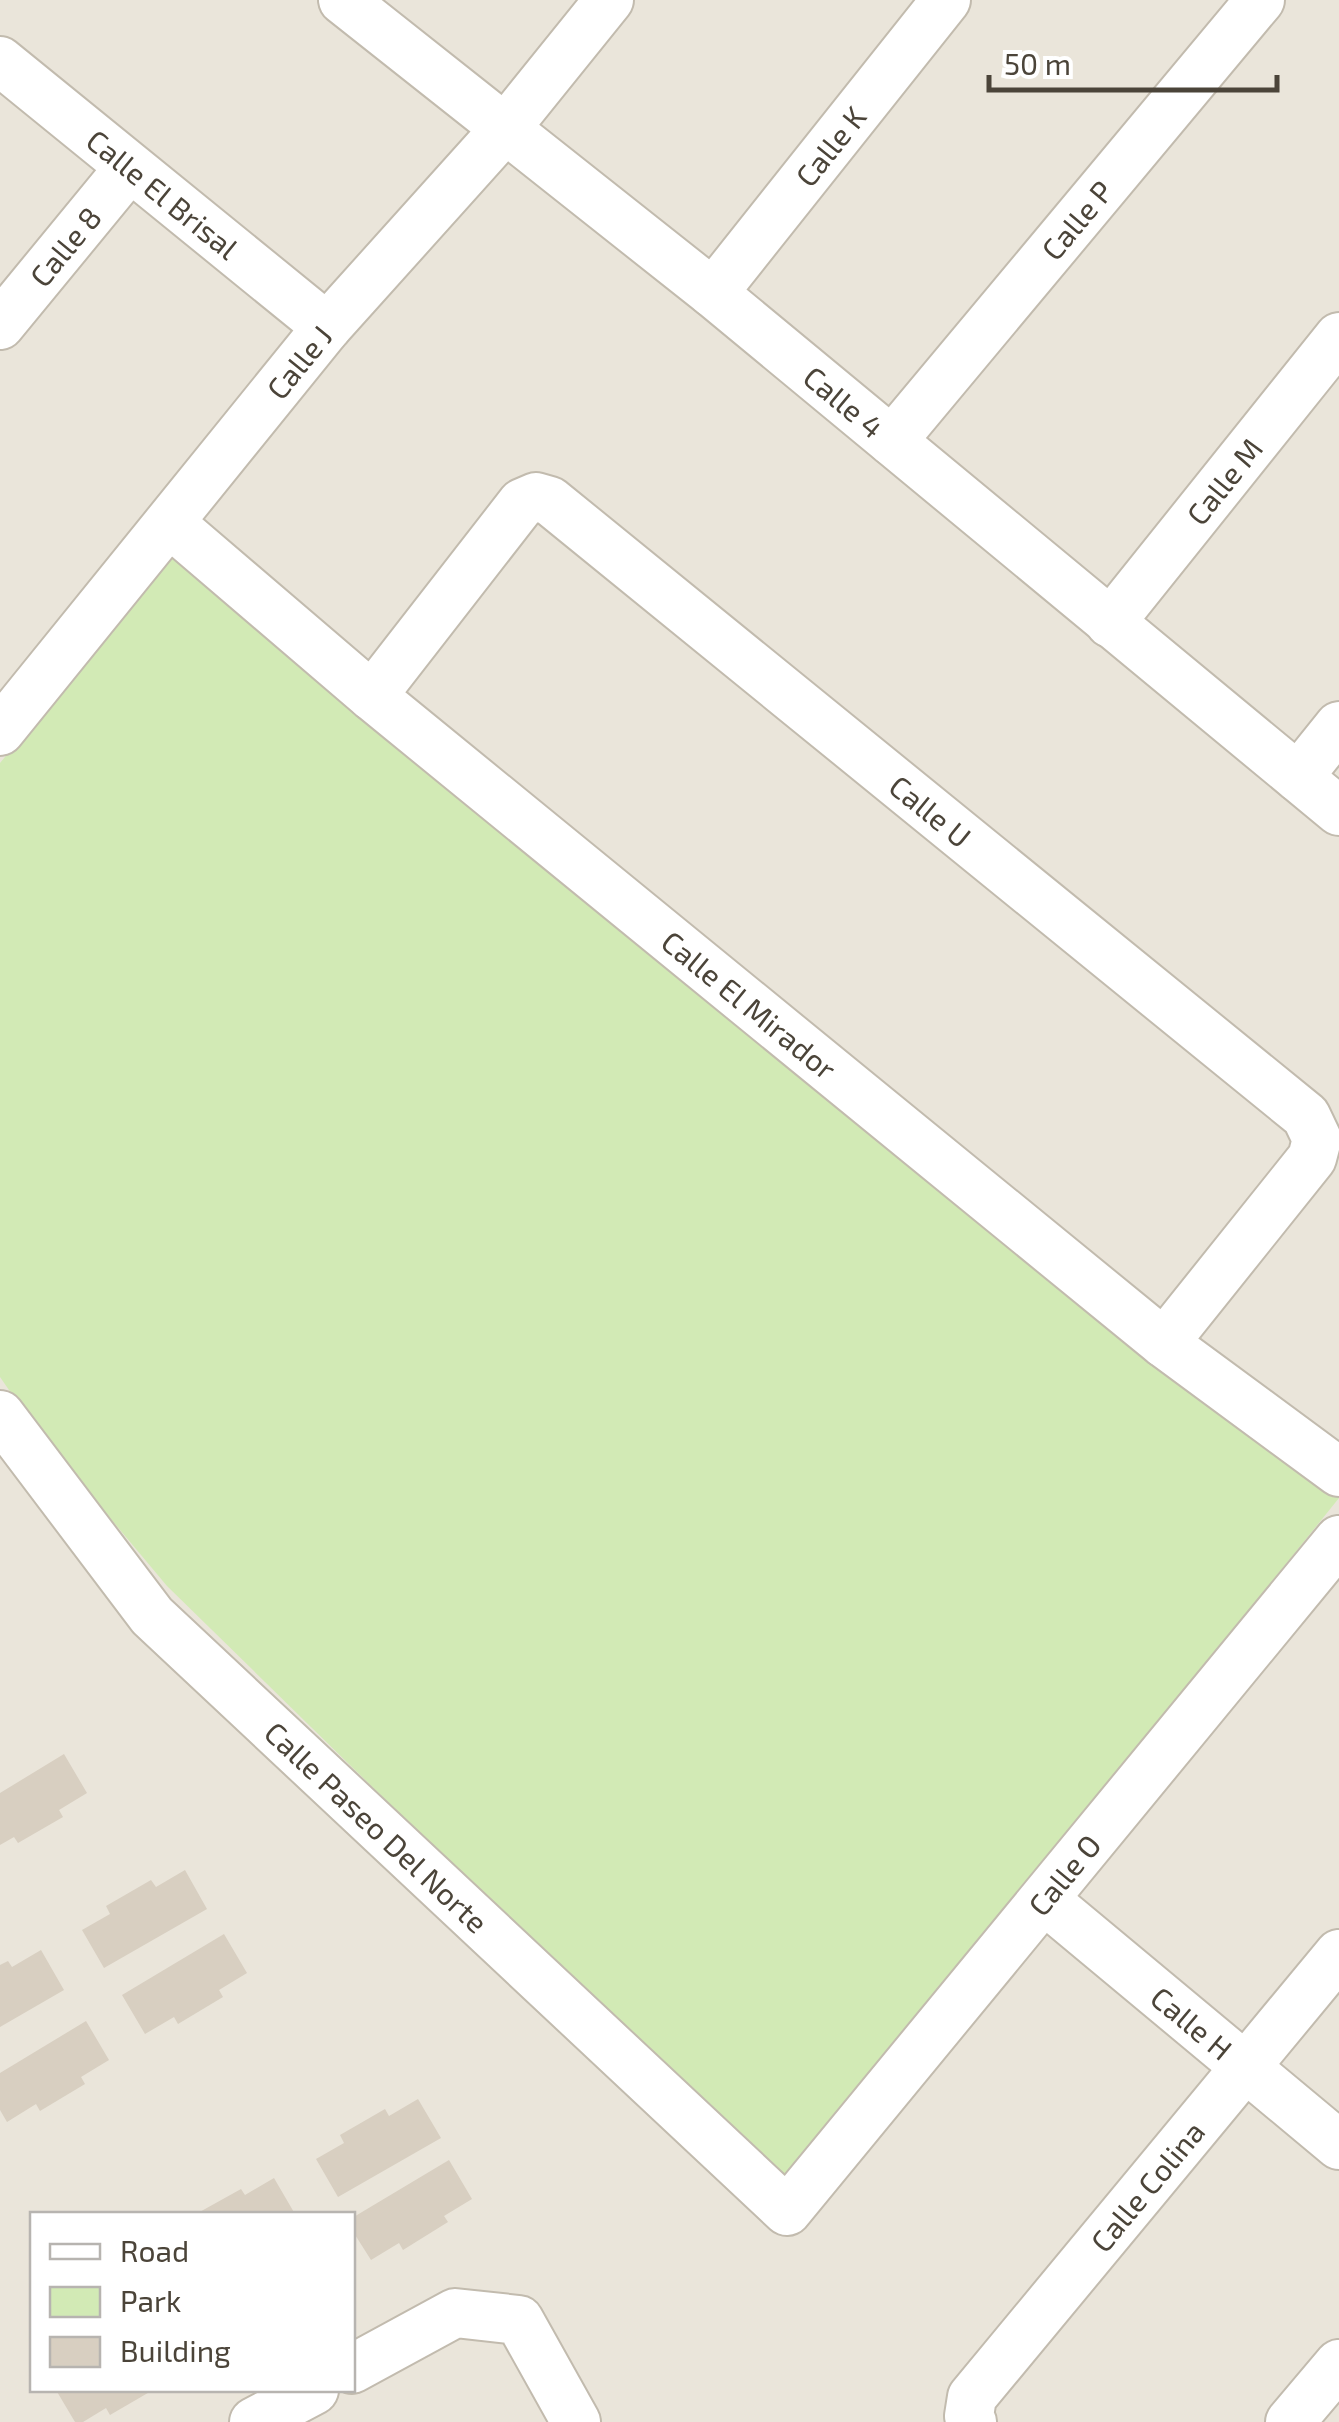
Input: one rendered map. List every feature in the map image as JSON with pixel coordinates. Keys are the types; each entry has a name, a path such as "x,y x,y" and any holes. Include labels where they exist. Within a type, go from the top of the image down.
{"street":[{"name":"Calle 4","path":"344,0 713,293 1339,811"},
{"name":"Calle J","path":"0,731 328,328 506,130 609,0"},
{"name":"Calle K","path":"713,293 946,0"},
{"name":"Calle P","path":"892,441 1260,0"},
{"name":"Calle El Brisal","path":"0,61 328,328"},
{"name":"Calle 8","path":"0,325 129,168"},
{"name":"Calle M","path":"1110,623 1339,337"},
{"name":"Calle U","path":"372,696 522,503 536,497 550,501 1306,1116 1317,1138 1312,1158 1164,1342"},
{"name":"Calle El Mirador","path":"171,524 372,696 1164,1342 1339,1472"},
{"path":"1298,777 1339,726"},
{"name":"Calle Paseo Del Norte","path":"0,1415 152,1616 787,2210"},
{"name":"Calle O","path":"787,2210 1339,1540"},
{"name":"Calle H","path":"1046,1900 1339,2144"},
{"name":"Calle Colina","path":"972,2422 972,2397 1339,1954"},
{"path":"355,2366 455,2313 520,2320 576,2422"},
{"path":"1290,2422 1339,2364"},
{"path":"254,2422 310,2392"}],"shaded area":[{"path":"0,0 1339,0 1339,2422 0,2422"}],"green space":[{"path":"176,549 1339,1498 783,2189 167,1586 38,1432 0,1377 0,763"}],"building":[{"path":"64,1754 87,1793 59,1810 63,1817 18,1843 14,1837 0,1845 0,1793"},
{"path":"185,1870 207,1909 104,1968 82,1930 110,1914 106,1906 151,1880 156,1887"},
{"path":"224,1934 247,1973 219,1990 223,1997 178,2024 174,2017 145,2034 122,1995"},
{"path":"41,1950 64,1990 0,2027 0,1965 8,1961 12,1967"},
{"path":"86,2021 109,2060 81,2077 85,2084 40,2111 36,2104 7,2122 0,2110 0,2073"},
{"path":"418,2099 441,2138 338,2197 316,2159 344,2143 340,2135 385,2109 389,2116"},
{"path":"449,2160 472,2199 444,2216 448,2222 403,2250 399,2243 371,2260 355,2235 355,2216"},
{"path":"274,2178 294,2212 200,2212 241,2189 245,2195"},
{"path":"57,2392 150,2392 110,2415 106,2408 83,2422 75,2422"}]}
